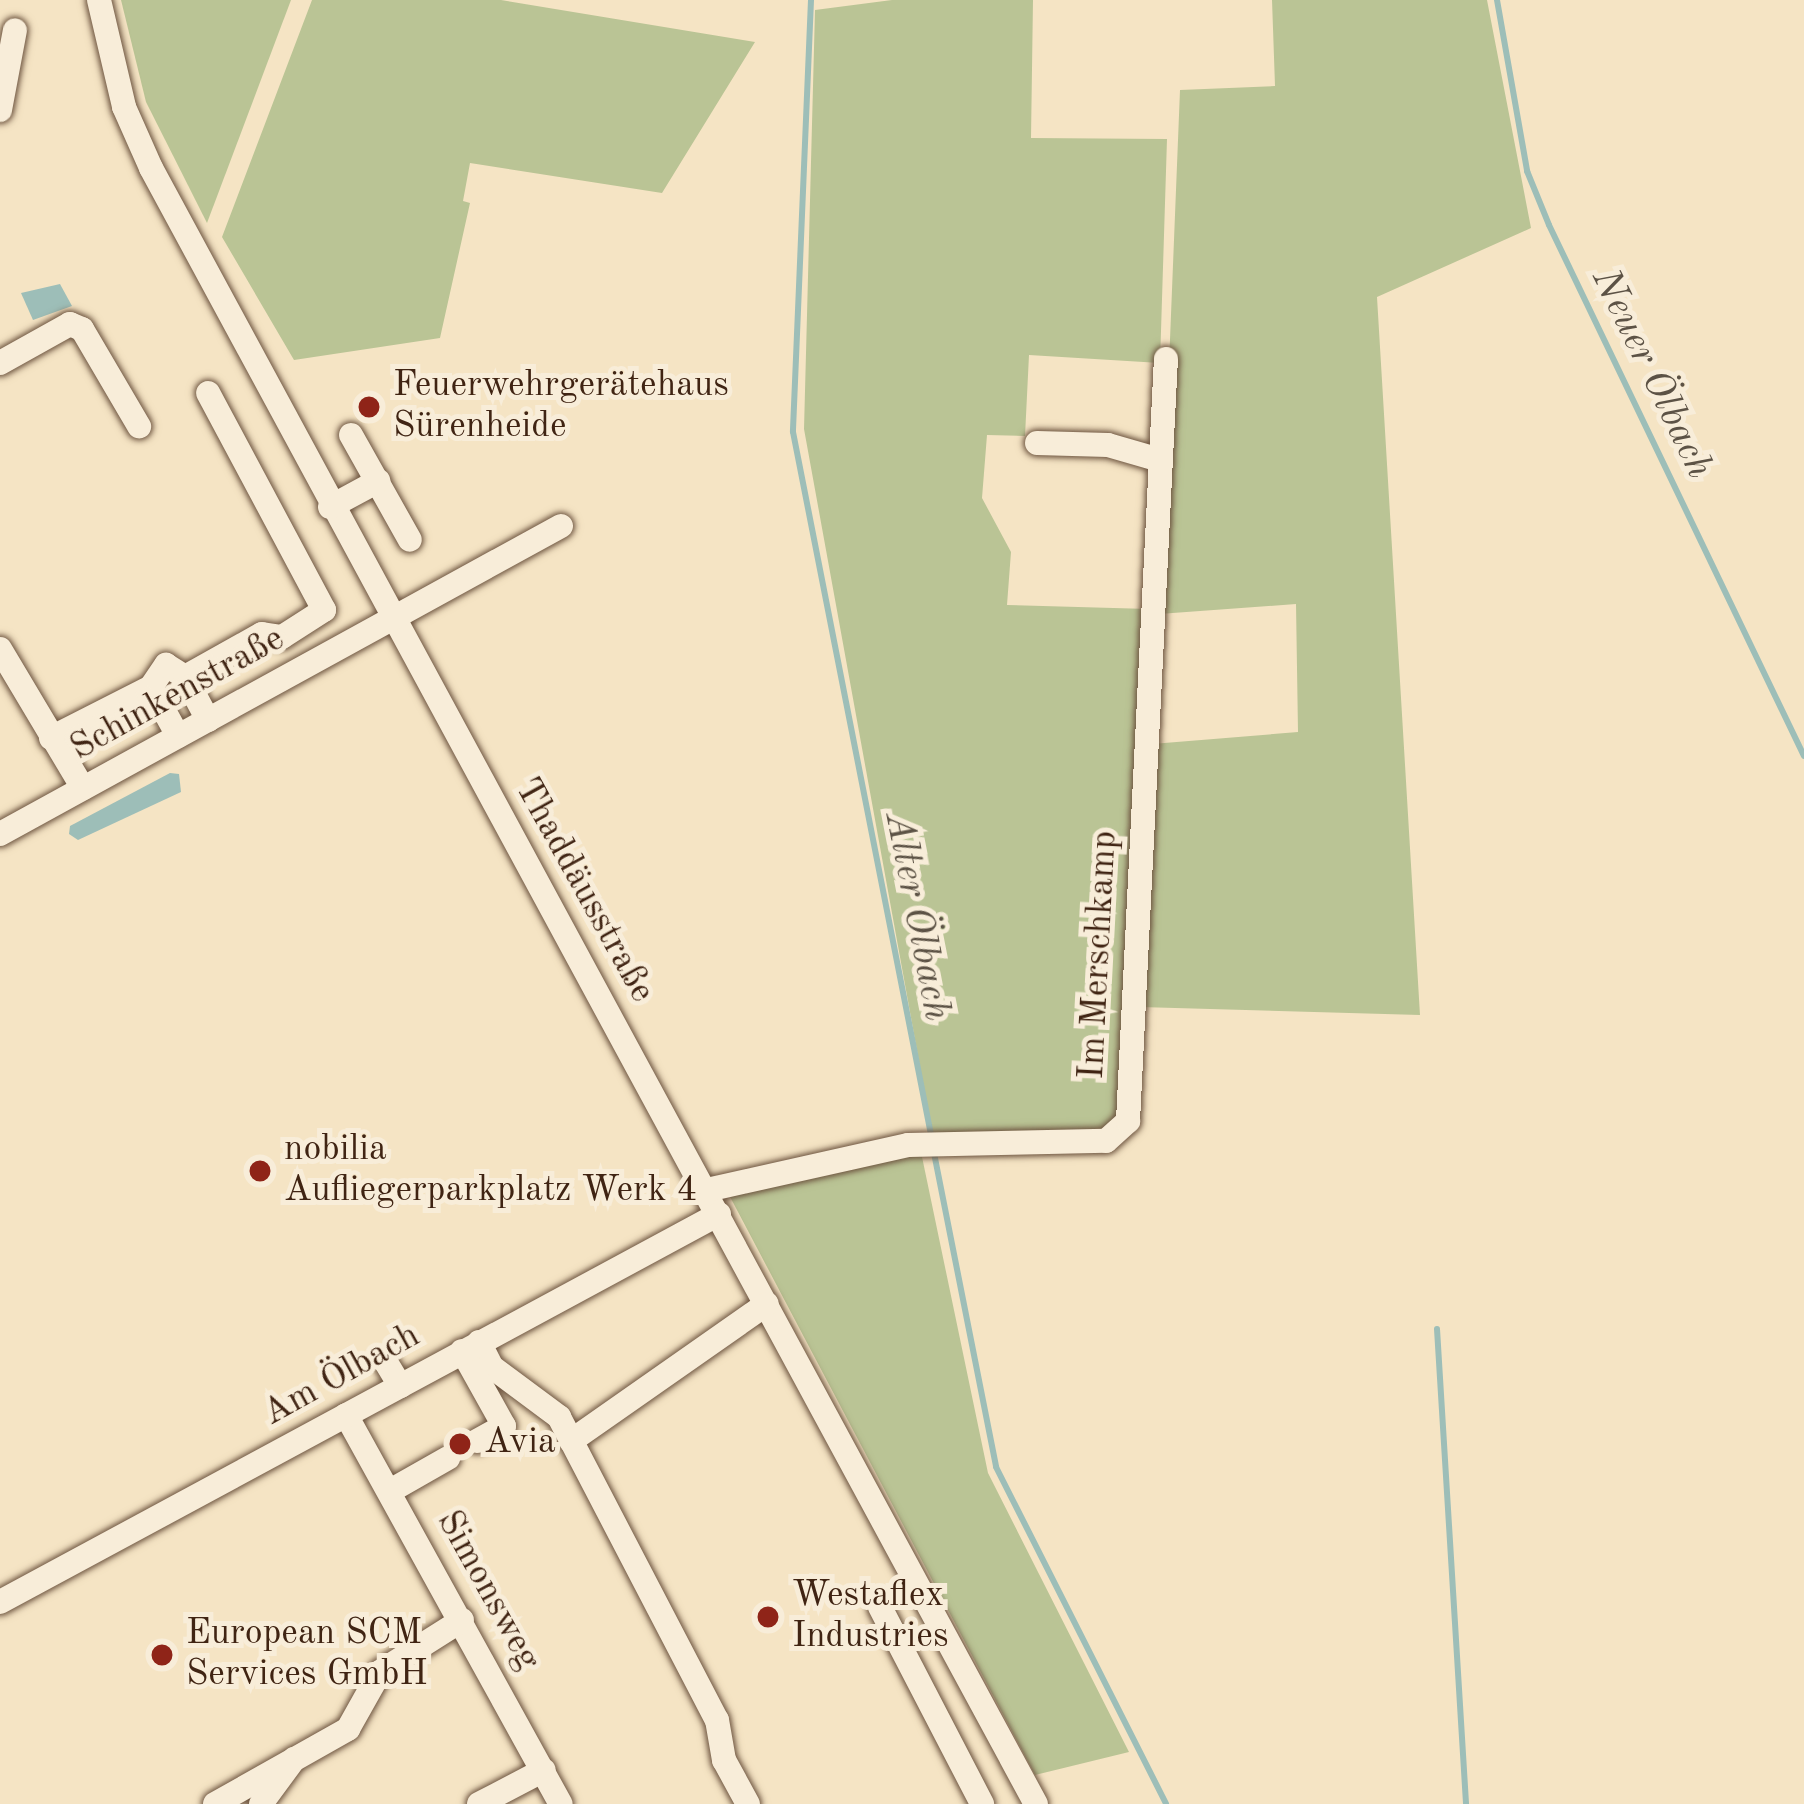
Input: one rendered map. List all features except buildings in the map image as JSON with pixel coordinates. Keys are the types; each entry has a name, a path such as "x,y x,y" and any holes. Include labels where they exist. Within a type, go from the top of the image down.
{"street":[{"name":"Thaddäusstraße","path":"98,0 124,107 151,168 390,620 707,1190 1036,1804"},
{"path":"0,110 15,30"},
{"path":"0,363 70,324 82,329 139,426"},
{"name":"Im Merschkamp","path":"707,1190 908,1145 1106,1141 1128,1120 1166,359"},
{"path":"185,677 324,610 208,393"},
{"path":"351,435 410,540"},
{"path":"1037,443 1108,445 1160,460"},
{"path":"330,507 378,481"},
{"name":"Schinkenstraße","path":"0,834 561,526"},
{"path":"0,649 83,788"},
{"path":"51,738 151,687 166,665 185,677 208,720"},
{"path":"151,687 178,736"},
{"name":"Am Ölbach","path":"0,1602 346,1415 394,1375 471,1346 719,1214"},
{"path":"571,1441 707,1339 767,1304"},
{"path":"471,1346 504,1426 477,1441"},
{"path":"471,1346 559,1417 717,1720 724,1760 748,1804"},
{"name":"Simonsweg","path":"346,1415 561,1804"},
{"path":"390,1491 448,1458"},
{"path":"880,1607 982,1804"},
{"path":"214,1804 356,1722 388,1664 462,1620"},
{"path":"261,1804 294,1759"},
{"path":"479,1804 544,1770"}],"green space":[{"path":"121,0 291,0 207,223 146,102"},
{"path":"312,0 501,0 755,42 662,193 470,163 463,201 470,203 440,338 294,360 222,237"},
{"path":"892,0 1033,0 1031,138 1167,139 1160,363 1029,355 1025,436 987,435 982,498 1011,552 1007,605 1149,609 1122,1117 1105,1135 932,1133 804,429 815,10"},
{"path":"1272,0 1487,0 1531,228 1377,297 1420,1015 1140,1007 1152,744 1298,732 1296,604 1159,614 1180,90 1275,86"},
{"path":"921,1152 988,1473 1129,1752 1035,1775 728,1193"}],"water":[{"path":"60,284 72,306 33,320 21,293"},
{"path":"170,773 179,774 181,792 78,840 69,834 70,826"}],"waterway":[{"name":"Alter Ölbach","path":"811,0 793,432 932,1140"},
{"name":"Neuer Ölbach","path":"1497,0 1527,171 1804,756"},
{"name":"Alter Ölbach","path":"934,1153 996,1467 1166,1804"},
{"path":"1437,1329 1466,1804"}],"place":[{"name":"Feuerwehrgerätehaus Sürenheide","path":"369,407"},
{"name":"nobilia Aufliegerparkplatz Werk 4","path":"260,1171"},
{"name":"Avia","path":"460,1444"},
{"name":"Westaflex Industries","path":"768,1617"},
{"name":"European SCM Services GmbH","path":"162,1655"}]}
